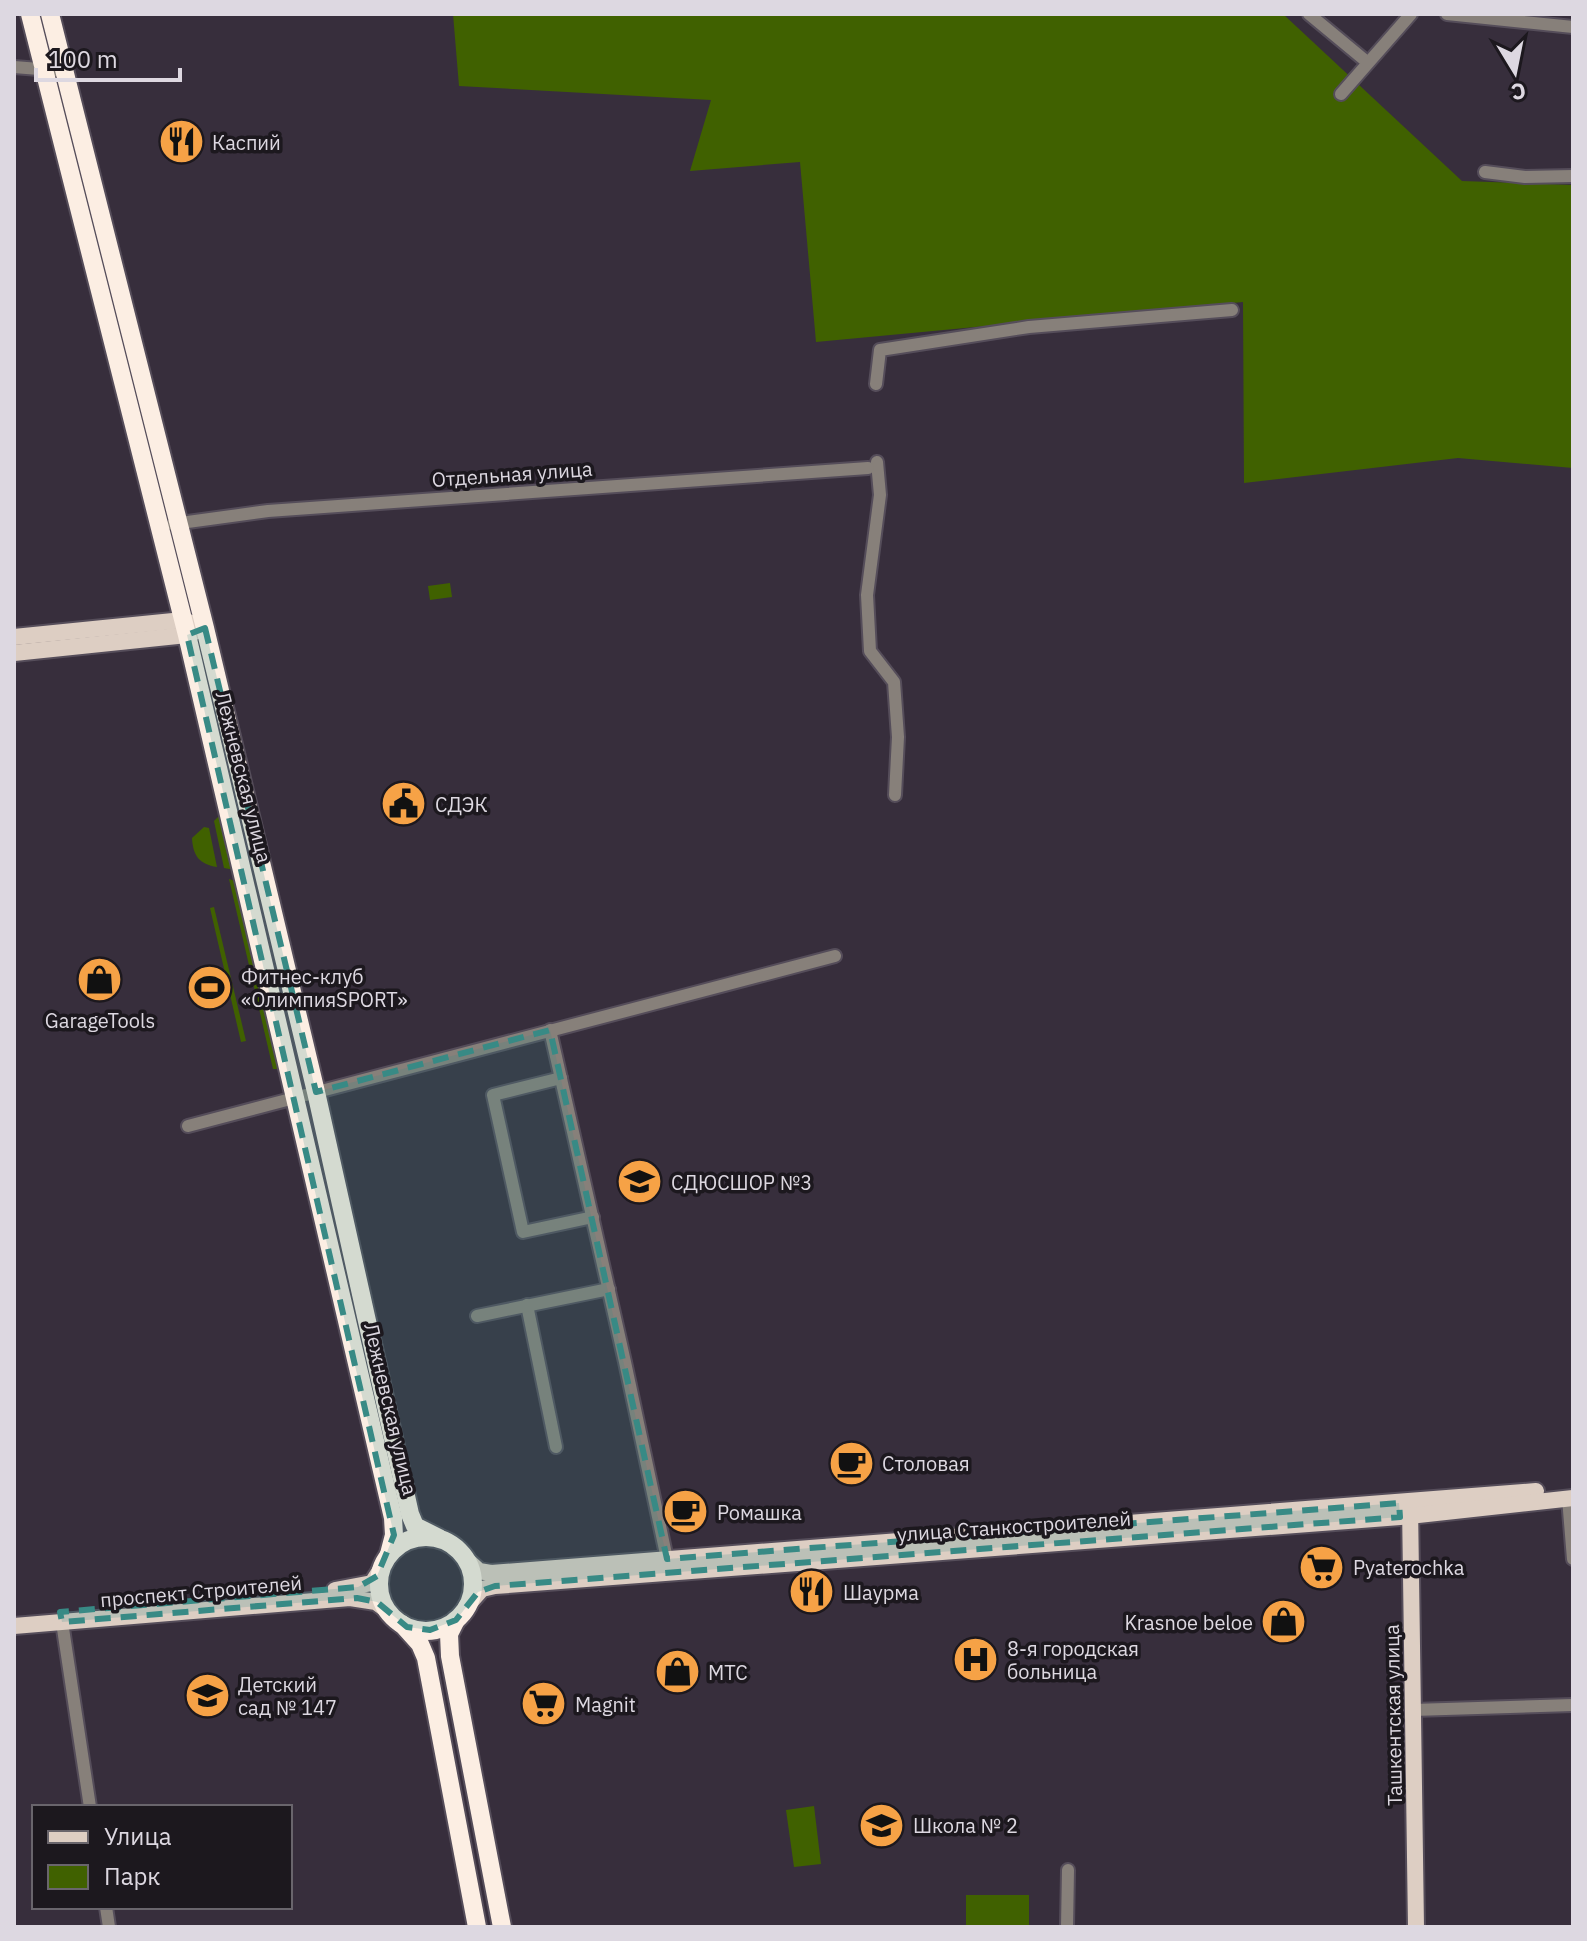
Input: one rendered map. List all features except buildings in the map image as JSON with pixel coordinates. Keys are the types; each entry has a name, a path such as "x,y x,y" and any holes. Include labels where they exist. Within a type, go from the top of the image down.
{"highway":[{"name":"Лежневская улица","path":"30,14 168,525"},
{"name":"Лежневская улица","path":"50,14 393,1518 394,1535 385,1562"},
{"name":"Лежневская улица","path":"192,628 316,1092 410,1514 415,1526 439,1538"},
{"path":"477,1927 426,1658 420,1644 395,1618 380,1593 385,1562 412,1539 439,1538 468,1561 473,1588 449,1639 450,1656 502,1927"},
{"path":"395,1618 412,1629 430,1630 441,1628 461,1614"}],"main road":[{"path":"14,637 192,628"},
{"path":"14,653 192,628"},
{"name":"улица Станкостроителей","path":"461,1614 478,1592 495,1586 1571,1495"},
{"name":"улица Станкостроителей","path":"468,1561 476,1570 491,1573 1405,1509"},
{"name":"Ташкентская улица","path":"1405,1509 1412,1925"},
{"name":"проспект Строителей","path":"14,1626 61,1617 349,1589 372,1583 385,1562"},
{"name":"проспект Строителей","path":"14,1616 61,1617 350,1598 376,1602 395,1618"}],"street":[{"path":"1309,14 1367,62"},
{"path":"1341,94 1411,14"},
{"path":"1447,14 1573,27"},
{"path":"14,67 64,71"},
{"path":"1485,172 1525,177 1573,176"},
{"path":"876,384 880,350 1029,327 1232,310"},
{"name":"Отдельная улица","path":"168,525 268,511 872,465 880,495 867,595 870,651 894,682 898,737 895,795"},
{"path":"188,1126 835,956"},
{"path":"550,1030 667,1559"},
{"path":"561,1078 493,1095 523,1232 593,1217"},
{"path":"477,1316 609,1289"},
{"path":"527,1305 556,1447"},
{"path":"1571,1495 1573,1559"},
{"path":"61,1617 90,1805"},
{"path":"1408,1710 1573,1705"},
{"path":"1067,1927 1068,1870"}],"highlighted area":[{"path":"205,628 316,1092 550,1030 667,1559 1399,1503 1400,1517 495,1586 478,1592 456,1620 430,1630 407,1627 377,1602 357,1598 62,1622 60,1612 358,1587 377,1576 394,1535 187,635"}],"green space":[{"path":"453,14 1283,14 1462,181 1573,185 1573,468 1458,458 1244,483 1243,302 816,342 800,162 690,171 711,100 459,86"},
{"path":"450,583 452,597 430,600 428,586"},
{"path":"221,814 235,870 224,868 214,821"},
{"path":"204,827 209,828 217,867 201,861 194,850 192,838"},
{"path":"229,879 238,882 282,1069 273,1069"},
{"path":"214,907 246,1041 241,1042 210,908"},
{"path":"814,1806 821,1864 794,1867 786,1810"},
{"path":"966,1895 1029,1895 1029,1927 966,1927"}],"place":[{"name":"Каспий","path":"181,142"},
{"name":"СДЭК","path":"404,804"},
{"name":"GarageTools","path":"100,980"},
{"name":"Фитнес-клуб «ОлимпияSPORT»","path":"210,988"},
{"name":"СДЮСШОР №3","path":"640,1182"},
{"name":"Столовая","path":"851,1463"},
{"name":"Ромашка","path":"686,1512"},
{"name":"Pyaterochka","path":"1322,1567"},
{"name":"Шаурма","path":"812,1592"},
{"name":"Krasnoe beloe","path":"1284,1622"},
{"name":"8-я городская больница","path":"976,1659"},
{"name":"МТС","path":"677,1672"},
{"name":"Детский сад № 147","path":"207,1696"},
{"name":"Magnit","path":"544,1704"},
{"name":"Школа № 2","path":"882,1825"}]}
